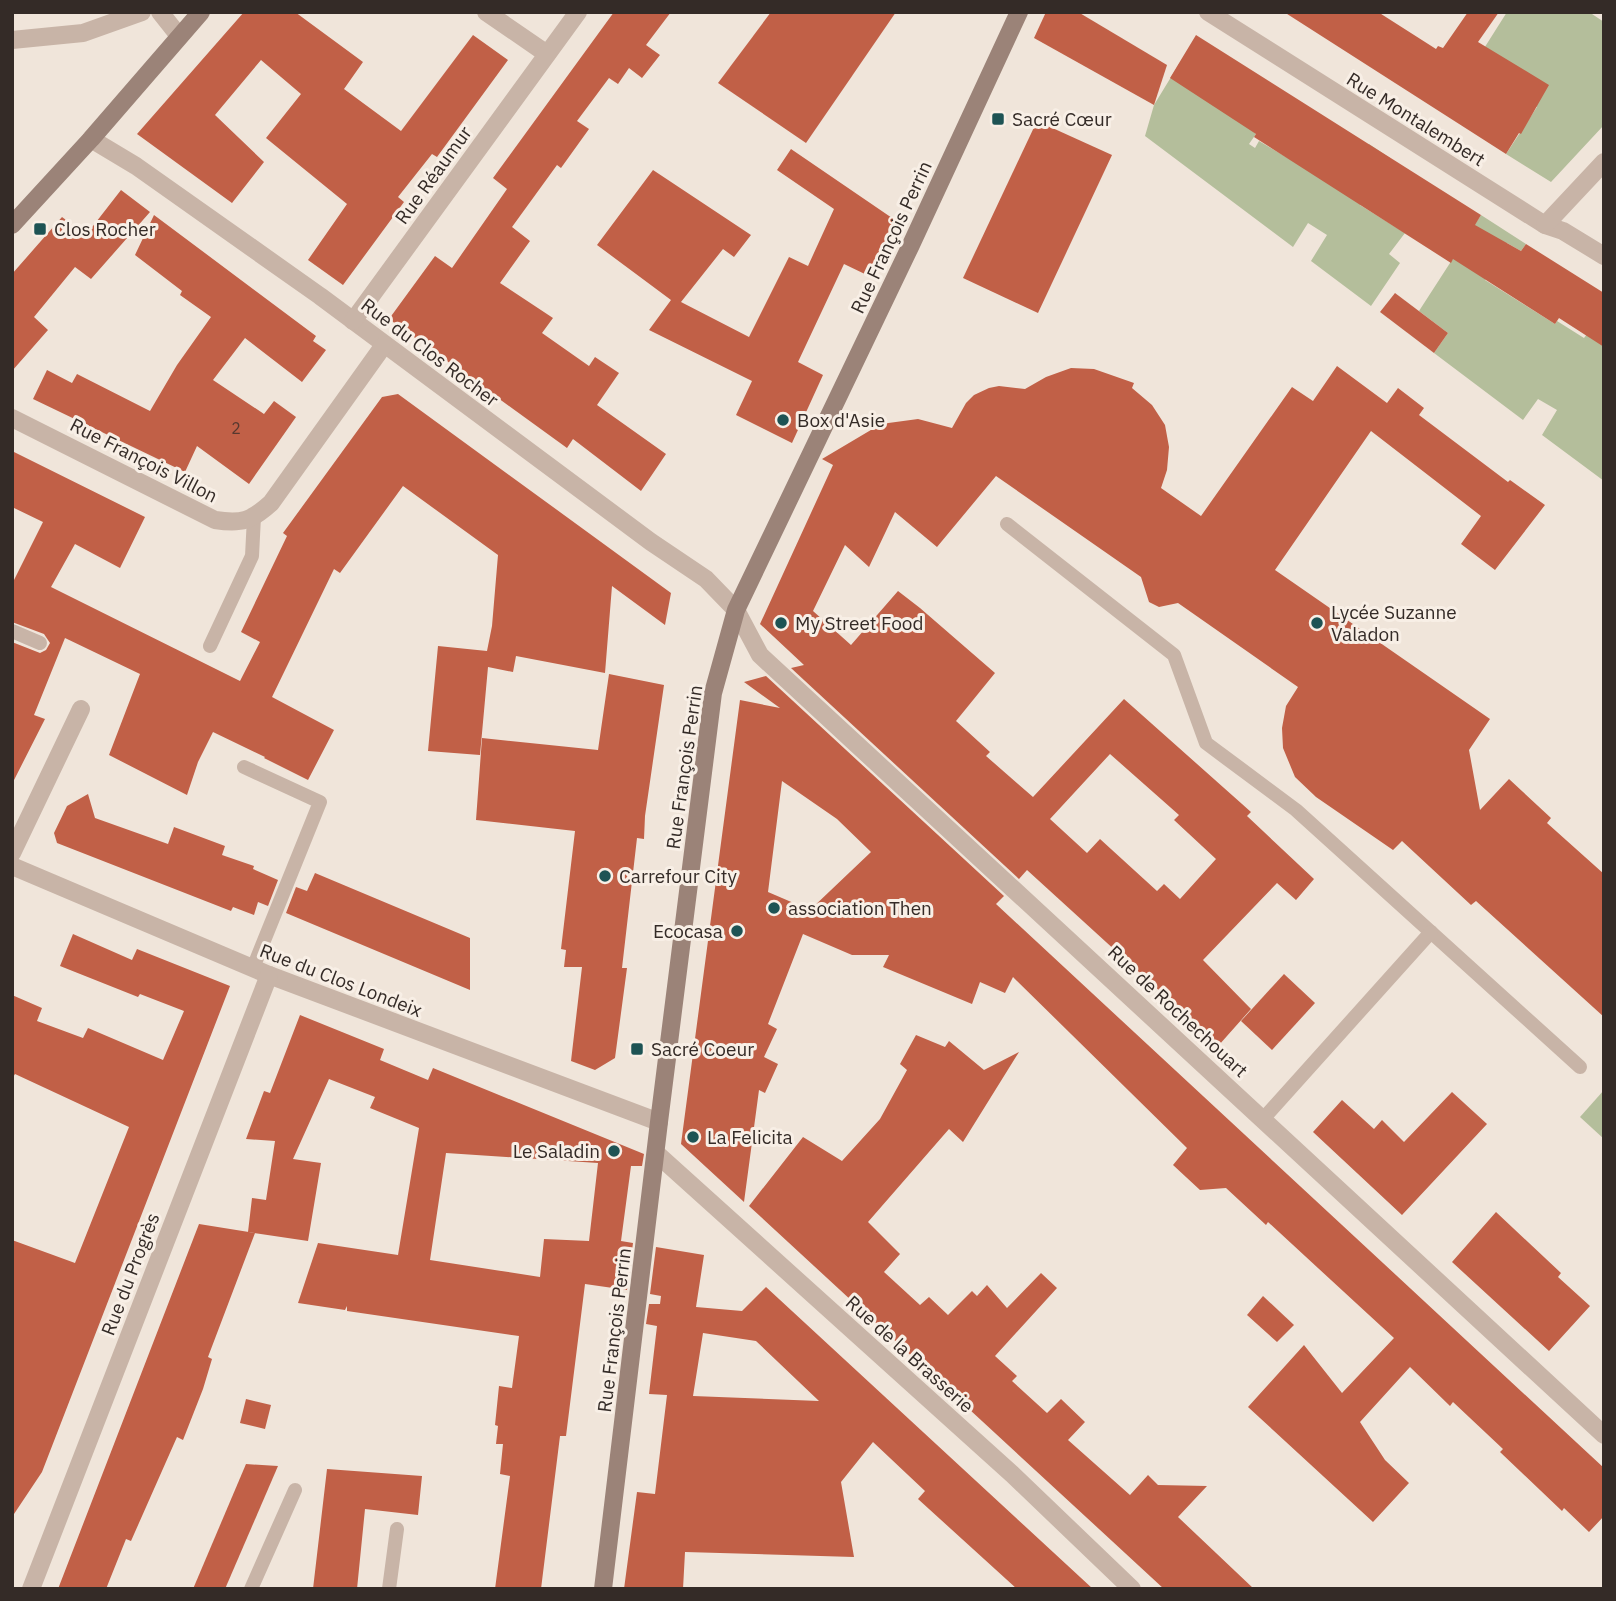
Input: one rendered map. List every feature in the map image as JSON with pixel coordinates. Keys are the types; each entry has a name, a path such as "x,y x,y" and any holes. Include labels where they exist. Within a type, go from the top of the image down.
{"main road":[{"path":"12,225 201,12"},
{"name":"Rue François Perrin","path":"603,1589 713,693 736,610 1019,12"}],"street":[{"path":"12,40 83,33 142,12"},
{"path":"160,12 179,36"},
{"path":"486,12 547,54"},
{"name":"Rue Réaumur","path":"354,321 578,12"},
{"name":"Rue Montalembert","path":"1208,12 1545,225 1563,231 1604,256"},
{"name":"Rue du Clos Rocher","path":"91,139 136,166 354,321 651,542 706,579 736,610"},
{"path":"1545,225 1604,162"},
{"path":"254,517 271,503 384,345"},
{"name":"Rue François Villon","path":"12,418 215,520 234,523 254,517"},
{"name":"Rue de Rochechouart","path":"736,610 760,655 1604,1435"},
{"path":"12,853 81,709"},
{"name":"Rue du Clos Londeix","path":"12,866 261,972 659,1122"},
{"name":"Rue du Progrès","path":"30,1589 261,972"},
{"name":"Rue de la Brasserie","path":"657,1154 1012,1474 1132,1589"}],"lane":[{"path":"210,646 252,556 254,517"},
{"path":"1007,524 1174,655 1206,743 1296,810 1580,1067"},
{"path":"12,631 40,643"},
{"path":"244,767 320,802 261,972"},
{"path":"1263,1119 1431,932"},
{"path":"251,1589 295,1490"},
{"path":"389,1589 397,1529"}],"green space":[{"path":"1507,12 1589,12 1604,22 1604,125 1551,182 1506,154 1537,107 1464,80"},
{"path":"1179,64 1256,134 1249,144 1255,148 1259,141 1340,189 1369,144 1390,158 1360,205 1405,233 1389,254 1400,263 1371,306 1311,261 1327,235 1308,223 1293,247 1145,136 1154,105"},
{"path":"1481,215 1526,244 1521,251 1507,243 1485,280 1555,324 1557,321 1584,338 1593,326 1604,347 1604,481 1542,435 1557,410 1538,399 1523,420 1434,353 1448,333 1419,311"},
{"path":"1604,1090 1604,1139 1580,1117"}],"building":[{"path":"244,12 295,12 363,62 344,89 401,131 473,35 508,60 437,157 432,154 398,197 404,202 343,285 308,260 347,204 266,138 301,94 261,60 215,115 264,162 232,203 137,134"},
{"path":"614,12 671,12 646,45 660,55 642,78 629,68 618,84 609,78 577,121 589,129 561,168 557,165 512,227 530,241 500,283 553,318 542,333 589,366 595,357 619,373 597,405 666,454 641,491 573,439 567,448 389,319 435,256 452,268 507,189 493,178"},
{"path":"771,12 896,12 806,143 718,83"},
{"path":"1046,12 1078,12 1167,65 1154,105 1034,38"},
{"path":"1284,12 1378,12 1436,49 1438,46 1443,48 1468,12 1499,12 1478,42 1549,85 1521,134 1519,133 1506,154"},
{"path":"1196,35 1481,215 1475,225 1521,251 1526,244 1604,293 1604,347 1559,318 1555,324 1453,259 1451,263 1254,137 1256,134 1170,78"},
{"path":"1037,121 1112,155 1038,313 963,278"},
{"path":"791,149 895,220 869,276 844,264 798,362 823,375 792,443 736,415 752,381 649,330 671,300 597,245 653,170 751,235 734,257 723,249 681,302 749,337 789,257 808,266 834,209 777,170"},
{"path":"121,190 150,212 91,279 75,267 34,317 48,330 12,371 12,274 62,217 86,235"},
{"path":"154,215 316,336 313,341 326,350 302,382 245,338 213,380 264,414 274,401 296,417 249,484 197,446 185,472 33,399 47,370 72,383 77,374 150,411 177,365 211,317 180,295 182,291 135,255"},
{"path":"1395,293 1448,333 1434,353 1380,312"},
{"path":"1337,366 1387,403 1398,388 1424,408 1419,415 1508,482 1510,480 1545,505 1495,570 1461,544 1481,516 1371,431 1275,570 1490,719 1469,750 1480,810 1509,779 1551,818 1547,823 1604,874 1604,1017 1476,901 1471,905 1402,841 1393,850 1316,797 1295,777 1283,748 1282,728 1286,706 1298,687 1178,603 1159,607 1149,602 1141,577 996,476 937,547 895,512 869,567 845,545 813,611 851,645 898,591 920,608 995,673 956,721 990,752 986,756 1033,797 1124,699 1251,812 1247,816 1314,879 1296,900 1277,883 1203,960 1251,1009 1219,1045 1027,870 1019,879 791,668 804,665 760,624 833,465 822,459 881,424 918,419 952,428 966,403 974,395 989,388 999,386 1025,389 1046,377 1071,368 1094,369 1134,383 1132,388 1152,405 1165,425 1169,447 1167,470 1161,488 1201,516 1292,387 1313,401","holes":["1110,754 1179,815 1174,820 1216,859 1180,899 1164,884 1157,891 1100,839 1087,853 1050,819"]},
{"path":"398,394 671,593 665,625 612,586 605,673 516,656 513,672 488,667 480,755 428,751 438,646 487,651 492,626 498,555 403,486 340,573 334,569 272,697 334,730 308,780 213,732 198,762 187,795 109,755 140,674 65,638 34,715 45,719 12,784 12,642 40,653 46,650 50,643 44,634 12,622 12,584 43,522 12,507 12,451 145,517 120,568 75,544 51,587 240,681 260,642 241,632 287,536 283,533 382,397"},
{"path":"609,674 664,685 644,839 637,838 622,968 627,968 615,1058 595,1070 571,1061 582,967 564,967 566,950 561,949 575,831 476,820 482,738 598,750"},
{"path":"766,676 1004,896 996,904 1604,1468 1604,1516 1589,1532 1564,1508 1562,1511 1500,1452 1503,1449 1453,1402 1450,1406 1410,1367 1360,1422 1385,1460 1409,1483 1373,1522 1248,1407 1304,1345 1342,1393 1394,1338 1268,1222 1266,1225 1226,1188 1200,1190 1173,1165 1187,1148 1013,977 1005,993 980,982 972,1004 883,967 889,955 852,955 803,934 768,1024 777,1029 764,1057 778,1064 765,1093 759,1090 744,1202 681,1144 740,700 780,708 744,682","holes":["782,781 837,819 871,852 810,910 768,892"]},
{"path":"88,794 95,818 168,844 174,827 225,846 222,855 254,866 253,869 278,880 268,906 258,902 254,915 233,907 231,911 57,843 54,833 67,806"},
{"path":"315,873 470,938 470,990 286,913 296,887 307,891"},
{"path":"73,934 132,960 137,949 230,986 42,1472 12,1517 12,1240 75,1263 129,1127 15,1074 12,1079 12,995 42,1008 37,1021 83,1038 88,1028 163,1060 184,1011 140,994 138,997 60,966"},
{"path":"1284,974 1315,1003 1272,1050 1241,1021"},
{"path":"300,1015 384,1049 380,1060 428,1080 433,1068 644,1154 642,1166 631,1166 621,1241 633,1243 627,1290 585,1284 566,1436 560,1436 541,1589 495,1589 510,1476 500,1474 503,1444 496,1444 498,1426 495,1425 499,1386 512,1388 519,1336 347,1311 347,1306 345,1310 298,1303 318,1243 398,1255 419,1128 370,1108 375,1097 329,1079 293,1159 321,1163 308,1241 248,1232 252,1198 266,1200 275,1141 246,1139 264,1091 270,1093","holes":["446,1153 598,1163 589,1241 544,1239 540,1277 430,1260"]},
{"path":"916,1035 945,1047 949,1041 984,1070 1019,1052 963,1142 949,1129 868,1222 900,1254 884,1272 920,1305 929,1297 948,1315 972,1291 977,1296 987,1285 1007,1308 1041,1273 1057,1288 995,1356 1017,1376 1012,1381 1047,1413 1061,1399 1085,1422 1068,1440 1130,1495 1148,1475 1158,1485 1207,1486 1178,1517 1254,1589 1164,1589 749,1206 803,1137 842,1161 880,1119 907,1070 900,1064"},
{"path":"1452,1092 1487,1124 1402,1215 1313,1132 1342,1100 1374,1129 1382,1120 1404,1142"},
{"path":"1496,1212 1561,1273 1558,1277 1590,1306 1549,1351 1452,1262"},
{"path":"199,1224 255,1233 208,1357 212,1359 203,1389 183,1440 177,1437 131,1541 126,1539 106,1589 58,1589"},
{"path":"656,1247 704,1255 696,1307 742,1311 766,1287 1093,1589 1017,1589 918,1499 925,1491 873,1442 841,1482 854,1557 685,1552 683,1589 624,1589 637,1492 655,1494 667,1395 649,1394 657,1326 646,1324 649,1304 660,1304 661,1296 650,1294","holes":["703,1333 756,1341 819,1401 693,1396"]},
{"path":"1263,1296 1294,1325 1277,1342 1247,1315"},
{"path":"246,1399 271,1405 265,1429 240,1423"},
{"path":"246,1464 278,1466 225,1589 193,1589"},
{"path":"327,1469 422,1476 418,1515 365,1509 357,1589 313,1589"}],"place":[{"name":"Sacré Cœur","path":"998,119"},
{"name":"Clos Rocher","path":"40,229"},
{"name":"Box d'Asie","path":"783,420"},
{"name":"My Street Food","path":"781,623"},
{"name":"Lycée Suzanne Valadon","path":"1317,623"},
{"name":"Carrefour City","path":"605,876"},
{"name":"association Then","path":"774,908"},
{"name":"Ecocasa","path":"737,931"},
{"name":"Sacré Coeur","path":"637,1049"},
{"name":"La Felicita","path":"693,1137"},
{"name":"Le Saladin","path":"614,1151"}]}
